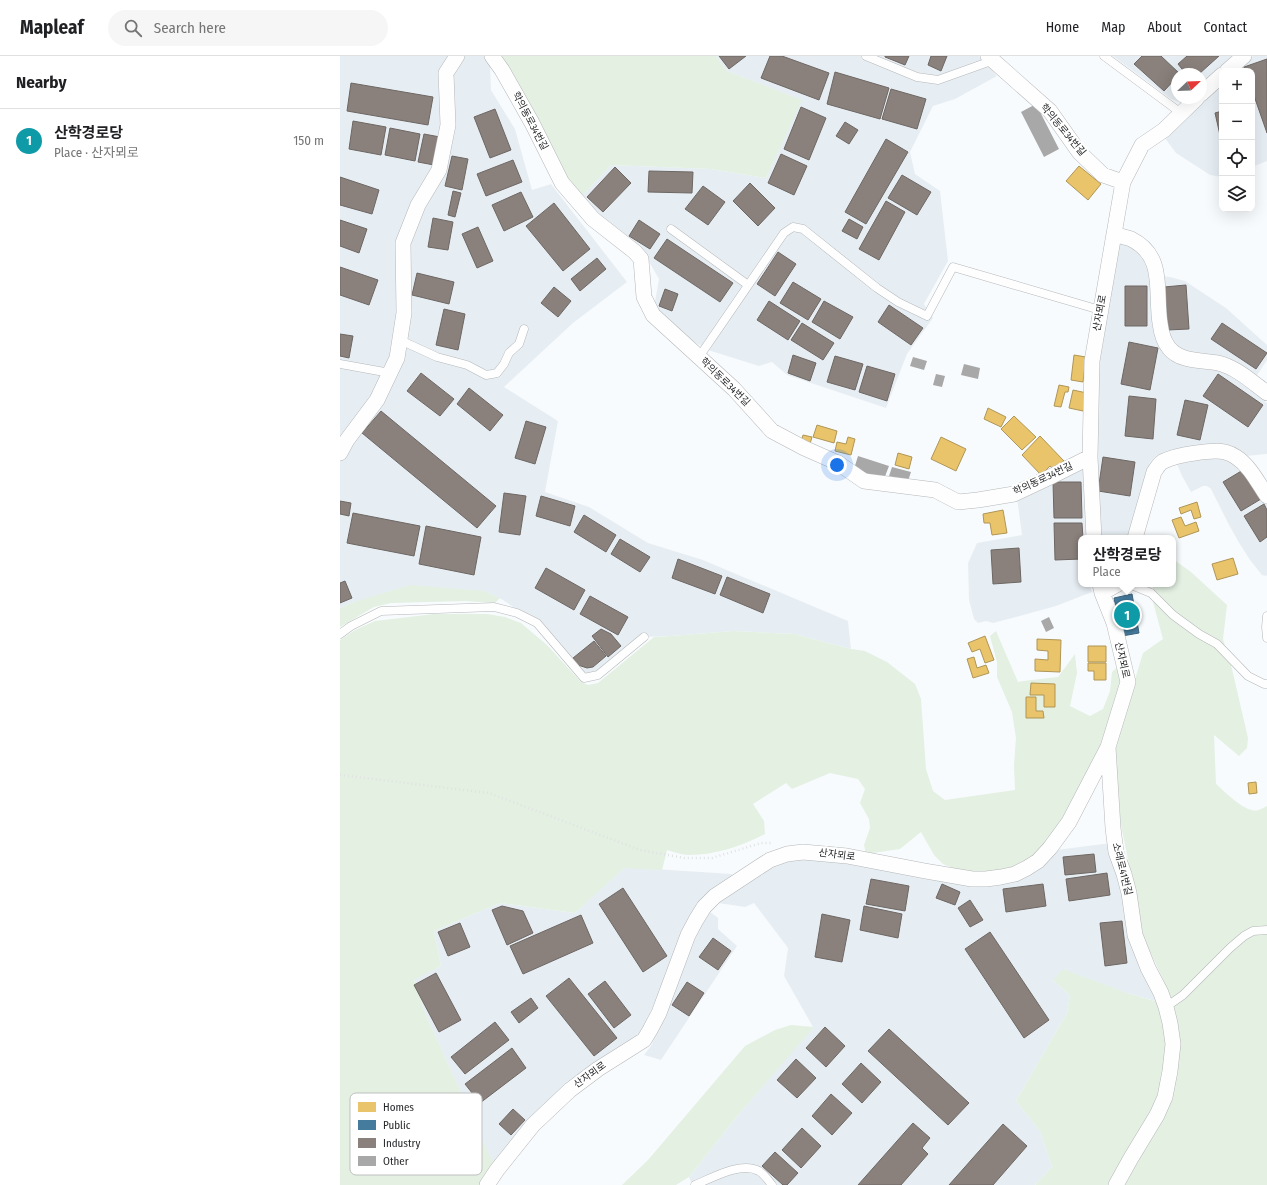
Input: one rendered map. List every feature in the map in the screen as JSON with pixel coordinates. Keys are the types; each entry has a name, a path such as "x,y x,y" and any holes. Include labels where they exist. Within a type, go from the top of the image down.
{"street":[{"path":"340,453 347,440 377,400 397,358 404,314 404,243 418,205 439,170 448,125 446,73 457,56"},
{"name":"학의동로34번길","path":"492,56 502,70 532,123 562,183 593,219 641,259 644,297 652,315 734,389 772,431 804,448 838,463 864,481 935,490 958,502 1014,494 1090,457"},
{"path":"1230,68 1244,56"},
{"name":"학의동로34번길","path":"991,58 1050,111 1079,152 1103,175 1123,182"},
{"path":"1207,89 1219,79"},
{"name":"산자뫼로","path":"1094,535 1090,457 1092,361 1123,182 1142,145 1164,130 1191,104"},
{"path":"1114,234 1130,239 1139,244 1154,260 1158,278 1158,313 1161,328 1169,348 1175,354 1184,358 1219,363 1231,367 1267,393"},
{"path":"1136,535 1154,472 1163,461 1184,455 1215,451 1226,452 1245,464 1267,496"},
{"name":"산자뫼로","path":"487,1185 532,1125 570,1090 598,1069 644,1040 659,1013 688,935 704,907 715,896 770,860 787,854 803,852 847,856 972,879 986,880 1014,874 1038,861 1050,848 1069,822 1108,747 1128,682 1114,624 1101,589"},
{"name":"소래로41번길","path":"1108,747 1116,852 1124,874 1135,936 1166,1007 1173,1044 1165,1098 1157,1115 1116,1185"}],"lane":[{"path":"866,56 917,77 938,80 991,58"},
{"path":"1104,56 1181,113"},
{"path":"699,357 784,233 793,227 804,229 877,288 898,302 927,316 953,267 1100,310"},
{"path":"670,230 748,285"},
{"path":"400,340 437,357 467,365 486,374 492,374 497,372 504,364 510,353 519,344 524,329"},
{"path":"340,364 390,373"},
{"path":"1137,587 1151,592 1173,615 1199,634 1217,644 1248,676 1267,684"},
{"path":"340,634 351,626 381,611 494,607 518,613 537,623 584,678 598,675 644,637"},
{"path":"1267,616 1267,638"},
{"path":"1166,1007 1182,995 1244,936 1253,931 1267,930"},
{"path":"695,1185 735,1169 751,1168 760,1171 772,1185"}],"path":[{"path":"340,775 489,793 640,850 684,858 712,858 760,843 772,842 787,854"}],"shaded area":[{"path":"340,56 487,56 490,62 491,90 515,129 532,190 551,184 627,282 573,323 504,387 558,421 545,492 589,507 648,543 703,560 848,621 851,649 794,634 733,631 644,637 598,675 584,678 537,623 503,600 484,591 354,602 340,608"},
{"path":"716,56 979,56 997,76 955,99 933,106 910,152 915,174 940,191 948,261 924,304 933,318 907,354 886,408 787,375 772,362 759,366 711,351 696,343 669,323 654,307 659,279 644,253 580,198 611,165 711,169 766,178 801,100 727,71"},
{"path":"1113,56 1237,56 1224,68 1219,68 1219,72 1207,84 1207,68 1171,68 1171,99"},
{"path":"1253,56 1267,56 1267,161 1255,166 1255,68 1240,68"},
{"path":"1219,87 1219,176 1210,175 1176,153 1164,137 1200,104 1207,104 1207,98"},
{"path":"1117,243 1127,244 1144,256 1152,275 1170,277 1185,281 1226,308 1267,345 1267,360 1248,389 1267,403 1267,454 1246,456 1180,450 1157,455 1150,462 1141,498 1129,535 1097,535 1096,382"},
{"path":"1216,457 1233,460 1267,502 1266,576 1262,575 1250,560 1228,523 1211,489 1207,486 1203,486 1191,492 1177,464"},
{"path":"1085,468 1090,535 1078,535 1078,587 1090,587 1092,592 1056,606 1027,614 993,623 986,621 978,623 974,619 969,600 968,563 977,543 1022,535 1017,498"},
{"path":"1111,843 1162,1003 1127,993 1053,980 1070,995 1067,1013 1016,1101 1040,1131 1052,1167 1035,1185 692,1185 689,1177 738,1115 813,1027 784,976 788,948 754,903 745,907 718,903 736,888 761,871 789,858 808,856 985,884 1056,850"},
{"path":"624,867 732,874 731,878 659,993 642,1030 637,1037 566,1082 495,1161 491,1160 482,1140 482,1093 461,1093 425,1013 414,979 441,966 434,931 500,903 575,913"},
{"path":"709,911 718,918 718,929 737,946 661,1060 644,1055 651,1046 699,929"}],"green space":[{"path":"499,56 716,56 727,71 802,100 766,178 711,169 611,165 580,198 563,176"},
{"path":"1176,561 1191,572 1227,605 1223,639 1232,669 1248,738 1247,748 1239,756 1214,735 1216,784 1233,799 1248,809 1260,810 1267,806 1267,1185 1035,1185 1052,1167 1040,1131 1016,1101 1067,1013 1070,995 1053,980 1063,969 1127,993 1175,1007 1144,939 1121,825 1113,752 1143,653 1163,639 1153,602 1153,587 1176,587"},
{"path":"410,585 484,591 500,598 495,603 465,601 391,603 374,607 340,627 340,608 354,602"},
{"path":"434,614 487,614 505,617 521,623 547,645 581,682 588,685 598,683 654,637 733,631 794,634 851,649 865,651 887,662 915,684 921,699 926,769 933,791 945,800 1015,790 1014,765 1016,738 1012,712 997,677 997,662 990,636 996,631 1018,682 1058,677 1075,654 1077,673 1070,706 1090,716 1103,709 1110,691 1112,672 1120,665 1123,679 1106,740 1062,824 1034,857 1012,869 983,874 955,869 943,864 934,855 921,832 900,849 866,854 864,845 870,828 869,819 860,803 865,789 858,779 830,773 792,789 786,783 753,804 764,821 765,834 738,846 719,852 686,855 667,850 662,870 624,868 575,913 500,903 434,931 441,966 414,980 425,1013 461,1093 350,1093 350,1175 482,1175 482,1139 491,1159 495,1161 479,1185 340,1185 340,640 355,630 375,621"},
{"path":"791,1025 814,1027 738,1115 689,1177 676,1185 622,1185 648,1160 745,1046 775,1030"}],"building: Homes":[{"path":"1079,166 1101,184 1088,200 1066,181"},
{"path":"1074,355 1086,357 1083,382 1071,380"},
{"path":"1059,385 1069,387 1068,392 1065,392 1061,407 1054,406"},
{"path":"1073,390 1087,393 1083,411 1069,408"},
{"path":"988,408 1006,417 1001,427 984,419"},
{"path":"1014,416 1036,437 1022,450 1001,429"},
{"path":"817,425 837,431 834,443 813,437"},
{"path":"803,435 812,437 810,444 801,442"},
{"path":"1040,436 1064,461 1054,470 1050,466 1041,475 1022,455"},
{"path":"848,437 855,439 851,455 835,451 837,442 846,444"},
{"path":"941,437 966,449 956,471 931,459"},
{"path":"898,453 912,457 909,469 895,465"},
{"path":"1197,502 1201,517 1194,519 1191,510 1181,514 1179,508"},
{"path":"1003,510 1007,533 992,535 990,523 984,523 983,514"},
{"path":"1181,517 1185,526 1196,522 1199,531 1179,538 1172,520"},
{"path":"1233,558 1238,574 1217,580 1212,564"},
{"path":"985,636 994,660 985,663 980,649 972,652 968,643"},
{"path":"1037,639 1061,640 1060,672 1035,671 1035,659 1048,660 1048,651 1037,650"},
{"path":"1088,646 1106,646 1106,662 1088,662"},
{"path":"974,657 977,668 986,665 989,673 973,678 967,659"},
{"path":"1088,663 1106,663 1106,680 1094,680 1094,671 1088,671"},
{"path":"1031,683 1055,684 1055,707 1044,707 1044,695 1030,695"},
{"path":"1026,697 1036,697 1036,711 1043,711 1044,718 1026,718"},
{"path":"1256,782 1257,793 1249,794 1248,783"}],"building: Public":[{"path":"1132,594 1139,633 1122,636 1114,598"}],"building: Industry":[{"path":"719,56 746,56 729,69"},
{"path":"770,56 782,56 829,73 819,100 761,78"},
{"path":"885,56 909,56 905,65"},
{"path":"931,56 947,56 941,71 928,65"},
{"path":"1142,56 1161,56 1174,68 1171,68 1171,83 1164,91 1134,64"},
{"path":"1187,56 1219,56 1206,68 1181,68 1178,64"},
{"path":"1267,59 1267,133 1255,99 1255,68 1244,67"},
{"path":"835,72 889,88 880,119 827,104"},
{"path":"351,83 433,97 428,125 347,111"},
{"path":"891,89 926,99 917,129 882,119"},
{"path":"801,107 826,118 809,160 784,149"},
{"path":"495,109 511,150 490,158 474,117"},
{"path":"1219,112 1219,131 1215,113"},
{"path":"353,121 386,127 381,155 349,149"},
{"path":"845,122 858,130 849,144 836,136"},
{"path":"390,128 420,134 415,161 385,155"},
{"path":"424,134 440,137 434,165 418,162"},
{"path":"886,139 908,152 866,224 845,212"},
{"path":"781,154 807,166 794,195 768,183"},
{"path":"452,156 468,159 462,190 445,186"},
{"path":"513,160 522,182 486,196 477,174"},
{"path":"615,167 631,183 603,212 587,197"},
{"path":"649,171 693,172 692,193 648,192"},
{"path":"902,175 931,192 917,215 888,198"},
{"path":"340,177 379,190 372,214 340,205"},
{"path":"750,183 775,208 758,226 733,201"},
{"path":"703,186 725,202 708,225 685,209"},
{"path":"453,191 461,193 455,217 448,215"},
{"path":"521,192 533,217 504,231 492,205"},
{"path":"886,201 905,212 879,260 859,249"},
{"path":"554,203 590,249 563,271 526,226"},
{"path":"433,218 453,222 448,250 428,247"},
{"path":"849,219 863,227 857,239 842,231"},
{"path":"340,220 367,229 359,253 340,246"},
{"path":"639,220 660,234 650,249 629,236"},
{"path":"478,227 493,261 477,268 462,234"},
{"path":"667,239 733,283 720,302 654,258"},
{"path":"778,252 796,264 775,296 757,284"},
{"path":"597,258 606,269 580,291 571,279"},
{"path":"340,267 378,280 369,305 340,295"},
{"path":"417,273 454,282 449,304 412,295"},
{"path":"793,282 821,299 808,320 780,303"},
{"path":"1186,285 1189,329 1167,330 1164,287"},
{"path":"1125,286 1147,286 1147,326 1125,326"},
{"path":"554,287 571,301 558,317 541,303"},
{"path":"665,289 678,294 672,311 659,306"},
{"path":"769,301 800,321 788,340 757,320"},
{"path":"824,301 853,317 840,339 812,322"},
{"path":"889,305 923,328 911,345 878,322"},
{"path":"444,309 465,314 458,350 436,345"},
{"path":"802,323 834,343 823,360 791,340"},
{"path":"1222,323 1267,353 1256,369 1211,339"},
{"path":"340,334 353,336 349,358 340,356"},
{"path":"1129,342 1158,348 1150,390 1121,384"},
{"path":"793,355 816,363 810,381 788,373"},
{"path":"835,356 863,364 855,390 827,382"},
{"path":"867,366 895,374 887,401 859,392"},
{"path":"421,373 454,399 440,416 407,391"},
{"path":"1218,374 1263,405 1248,427 1203,396"},
{"path":"469,388 503,415 490,431 457,404"},
{"path":"1129,396 1156,399 1153,439 1125,436"},
{"path":"1185,400 1208,405 1200,440 1177,435"},
{"path":"381,411 496,506 477,528 362,433"},
{"path":"526,421 546,427 535,464 515,458"},
{"path":"1103,457 1135,462 1130,496 1098,491"},
{"path":"1243,470 1261,499 1241,511 1223,482"},
{"path":"1053,482 1081,482 1082,518 1054,518"},
{"path":"504,493 526,496 520,535 499,532"},
{"path":"541,496 575,506 570,526 536,516"},
{"path":"340,501 351,503 349,516 340,514"},
{"path":"1264,504 1267,510 1267,537 1260,542 1244,516"},
{"path":"353,513 420,526 414,556 347,543"},
{"path":"584,515 616,535 606,552 574,532"},
{"path":"1054,523 1082,523 1083,535 1078,535 1078,559 1055,560"},
{"path":"426,526 481,537 474,575 419,564"},
{"path":"620,539 650,557 640,572 611,554"},
{"path":"1019,548 1021,582 993,584 991,550"},
{"path":"678,559 722,576 715,594 672,578"},
{"path":"546,568 585,590 574,610 535,588"},
{"path":"727,577 770,594 763,613 720,595"},
{"path":"345,581 352,598 340,603 340,583"},
{"path":"590,596 628,617 618,635 580,614"},
{"path":"601,629 611,634 621,646 608,657 592,636"},
{"path":"594,641 606,656 593,667 587,668 578,665 573,658"},
{"path":"1094,854 1096,872 1065,875 1063,857"},
{"path":"1107,873 1110,895 1069,901 1066,879"},
{"path":"871,879 909,886 905,911 866,904"},
{"path":"942,884 960,892 955,905 936,898"},
{"path":"1043,884 1046,906 1006,912 1003,889"},
{"path":"623,888 667,956 643,972 599,904"},
{"path":"970,900 983,920 970,927 958,908"},
{"path":"502,906 523,911 533,933 507,945 492,910"},
{"path":"864,906 902,914 898,938 860,930"},
{"path":"822,914 850,920 842,962 815,957"},
{"path":"581,915 593,943 523,974 510,946"},
{"path":"1122,921 1127,963 1105,966 1100,923"},
{"path":"460,923 470,947 448,956 438,932"},
{"path":"990,932 1049,1020 1024,1038 965,949"},
{"path":"713,938 731,951 718,970 699,957"},
{"path":"436,973 461,1020 439,1032 414,985"},
{"path":"569,978 617,1038 594,1056 546,996"},
{"path":"605,981 631,1015 614,1028 588,994"},
{"path":"687,982 704,993 689,1016 672,1005"},
{"path":"531,998 538,1008 519,1023 511,1012"},
{"path":"495,1022 509,1040 465,1074 451,1057"},
{"path":"825,1027 845,1046 826,1067 806,1048"},
{"path":"889,1029 969,1103 948,1125 868,1051"},
{"path":"512,1048 526,1068 482,1101 482,1093 472,1093 465,1084"},
{"path":"796,1059 816,1078 797,1098 777,1080"},
{"path":"861,1063 881,1082 862,1103 842,1084"},
{"path":"831,1094 852,1113 832,1135 812,1116"},
{"path":"513,1109 525,1120 511,1135 499,1124"},
{"path":"913,1123 930,1138 922,1148 928,1154 901,1185 858,1185"},
{"path":"1003,1124 1027,1146 993,1185 949,1185"},
{"path":"802,1128 821,1146 801,1168 782,1150"},
{"path":"775,1152 798,1173 787,1185 783,1185 762,1166"}],"building: Other":[{"path":"1036,104 1059,149 1044,157 1021,112"},
{"path":"913,357 927,361 924,370 910,366"},
{"path":"964,364 980,368 978,379 961,375"},
{"path":"936,374 945,376 942,387 933,385"},
{"path":"858,456 889,466 884,479 854,469"},
{"path":"892,467 911,472 908,481 889,476"},
{"path":"1049,617 1054,628 1046,632 1041,621"}],"place":[{"name":"산학경로당","path":"1127,615"}]}
